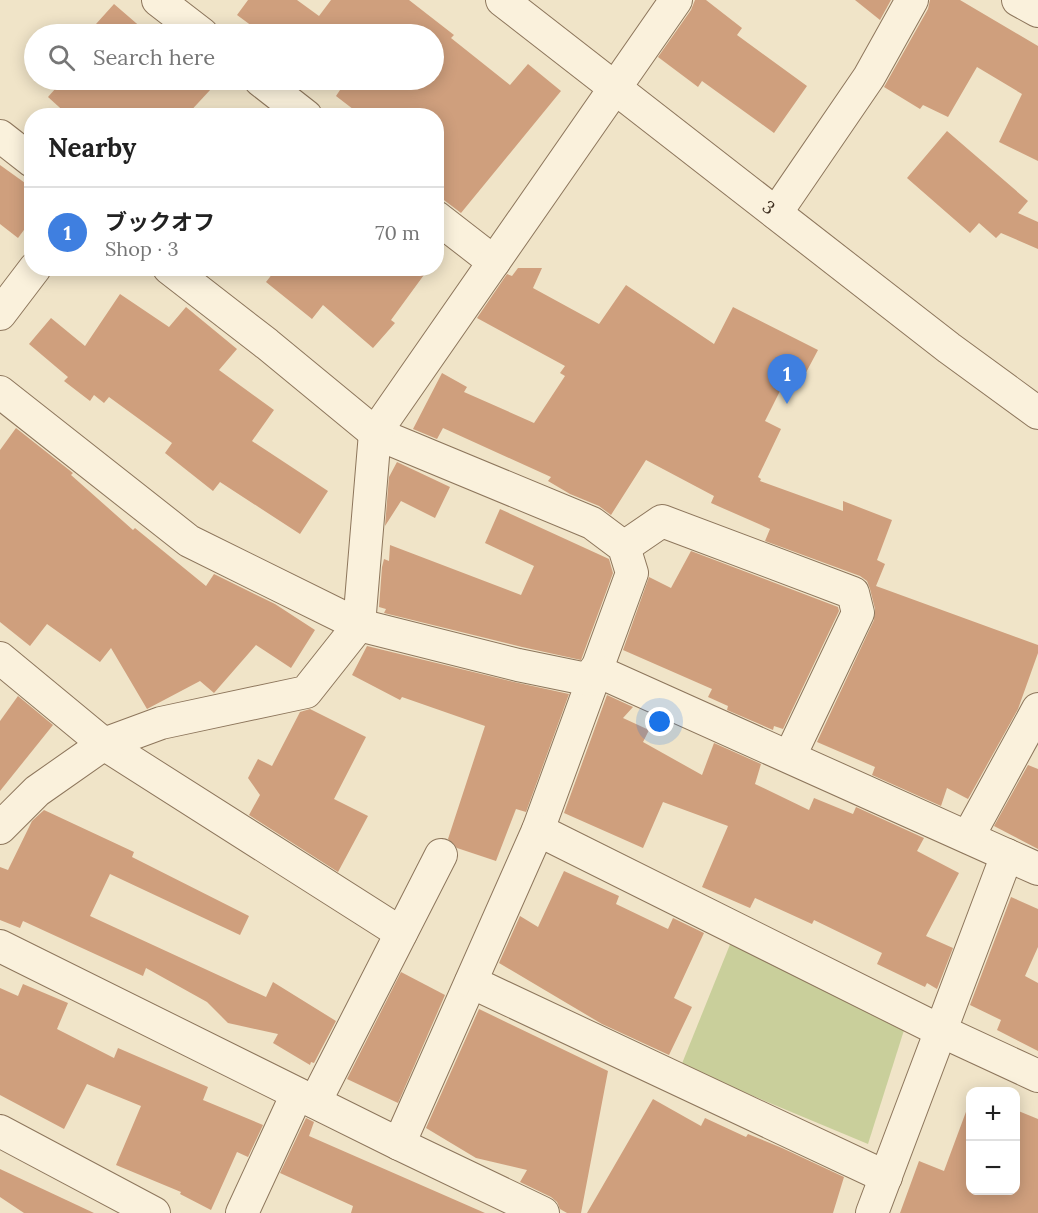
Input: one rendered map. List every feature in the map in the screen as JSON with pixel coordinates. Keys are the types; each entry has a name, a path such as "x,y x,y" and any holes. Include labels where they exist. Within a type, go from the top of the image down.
{"street":[{"path":"158,0 189,24"},
{"name":"3","path":"502,0 949,348 1038,413"},
{"path":"0,828 37,791 104,744 161,723 306,692 359,625 375,432 676,0"},
{"path":"776,213 869,77 912,0"},
{"path":"1018,0 1038,11"},
{"path":"273,90 296,108"},
{"path":"0,136 24,155"},
{"path":"444,223 494,262"},
{"path":"0,314 29,276"},
{"path":"179,276 375,432 592,523 624,547 632,573 538,830 399,1144"},
{"path":"0,392 189,541 359,625 518,665 593,675 789,756 1038,869"},
{"path":"624,547 662,521 853,594 858,613 789,756"},
{"path":"0,658 104,744 401,933"},
{"path":"968,837 1038,709"},
{"path":"538,830 941,1031 1038,1076"},
{"path":"242,1213 401,933 441,855"},
{"path":"872,1213 1007,855"},
{"path":"0,946 543,1213"},
{"path":"471,982 886,1177"},
{"path":"0,1131 154,1213"}],"green space":[{"path":"731,942 905,1027 868,1144 681,1066"}],"building":[{"path":"248,0 297,0 319,16 331,0 409,0 440,24 249,24 237,15"},
{"path":"695,0 706,0 742,28 737,35 807,86 774,133 702,81 698,87 658,57 691,10"},
{"path":"855,0 891,0 880,20"},
{"path":"930,0 960,0 1038,46 1038,161 999,142 1022,94 977,67 948,117 923,105 920,109 884,87 928,9"},
{"path":"114,4 137,24 96,24"},
{"path":"444,27 454,35 451,38 510,85 528,64 561,91 461,213 444,200 444,108 352,108 336,96 340,90 444,90"},
{"path":"54,90 210,90 193,108 60,108 48,97"},
{"path":"947,131 1028,201 1018,213 1038,222 1038,249 1001,233 996,238 979,223 970,233 907,178"},
{"path":"0,165 24,182 24,230 18,238 0,224"},
{"path":"518,268 542,268 533,288 599,324 626,285 714,344 733,307 818,350 802,380 786,379 765,421 781,429 758,477 760,481 843,511 843,501 892,520 877,560 885,564 876,586 1038,645 1038,653 1018,709 968,799 947,788 941,806 872,775 875,767 817,742 874,620 875,609 870,589 867,581 860,576 765,541 770,529 711,503 714,496 646,460 611,515 599,506 570,494 548,481 551,477 443,428 437,439 413,429 442,373 467,387 464,392 534,423 565,376 560,373 565,366 477,318 507,274 512,276"},
{"path":"271,276 423,276 391,320 395,323 373,348 323,305 312,319 266,282"},
{"path":"120,294 169,327 186,307 237,349 219,370 274,410 252,441 328,491 300,534 220,482 213,491 165,453 172,443 109,397 104,403 94,395 90,401 64,381 68,377 29,344 51,318 85,346"},
{"path":"16,428 73,473 71,475 133,530 135,528 206,586 214,574 275,604 315,630 291,668 256,645 214,693 200,681 147,709 111,648 100,662 47,624 30,646 0,622 0,450"},
{"path":"397,462 450,487 435,518 401,501 385,526 389,477"},
{"path":"500,509 609,559 613,573 581,660 384,613 386,609 379,607 382,567 384,559 389,561 390,545 521,595 534,566 485,543"},
{"path":"691,551 838,607 839,611 783,729 774,726 773,730 727,710 728,706 708,697 712,689 623,650 649,577 671,588"},
{"path":"367,646 569,694 526,812 516,809 496,861 457,848 448,839 485,726 402,697 400,700 352,675"},
{"path":"607,695 633,707 623,718 649,730 643,742 702,775 714,743 761,764 755,784 809,810 814,798 853,814 856,807 924,838 917,851 959,873 926,936 953,948 937,989 927,983 925,987 877,964 882,953 814,920 812,924 755,898 750,908 702,887 728,826 663,802 643,848 564,813"},
{"path":"18,696 53,725 0,791 0,721"},
{"path":"310,709 366,737 334,799 368,816 338,872 249,815 260,795 248,778 258,759 272,766 300,712"},
{"path":"1028,765 1038,769 1038,849 994,826"},
{"path":"44,810 134,852 132,857 249,916 240,935 110,874 90,916 266,997 273,982 336,1021 314,1063 311,1062 310,1065 273,1043 278,1034 228,1023 207,1002 146,968 143,976 23,921 20,928 0,920 0,867 8,870 32,821"},
{"path":"564,871 619,896 616,904 668,929 673,918 704,933 674,998 692,1007 669,1055 602,1024 499,963 520,916 538,927"},
{"path":"1011,897 1038,909 1038,947 1025,976 1038,983 1038,1051 997,1030 1001,1020 970,1005"},
{"path":"401,972 445,995 398,1103 347,1079"},
{"path":"23,984 68,1003 57,1029 114,1058 118,1048 208,1087 203,1100 263,1125 248,1157 237,1152 211,1210 180,1194 181,1192 116,1165 141,1106 87,1084 64,1129 0,1095 0,988 18,996"},
{"path":"479,1009 608,1071 581,1213 567,1213 560,1209 551,1197 520,1182 527,1170 476,1158 426,1128"},
{"path":"653,1099 701,1126 705,1118 746,1137 748,1134 782,1148 844,1177 833,1213 587,1213"},
{"path":"966,1112 966,1195 1020,1195 1020,1112 1038,1119 1038,1213 900,1213 919,1161 944,1171"},
{"path":"306,1118 314,1122 309,1136 485,1213 351,1213 353,1206 280,1173"},
{"path":"0,1169 94,1213 24,1213 0,1197"}],"place":[{"name":"ブックオフ","path":"787,404"}]}
